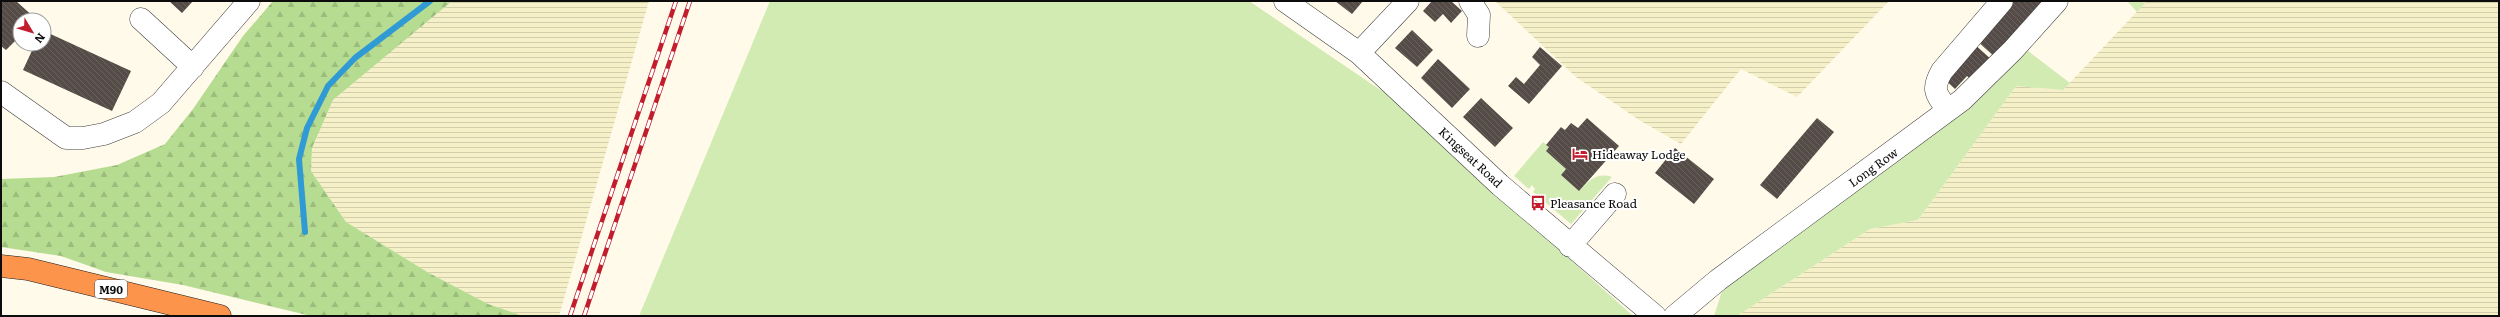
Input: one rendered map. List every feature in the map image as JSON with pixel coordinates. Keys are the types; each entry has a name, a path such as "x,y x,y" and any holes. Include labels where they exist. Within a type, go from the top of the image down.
{"highway":[{"name":"M90","path":"1,266 28,269 220,316"}],"street":[{"path":"1,92 66,138 83,138 104,134 135,122 161,103 249,1"},
{"name":"Kingseat Road","path":"1285,1 1359,53 1500,185 1570,246 1655,316"},
{"path":"1359,53 1408,1"},
{"path":"1470,1 1479,15 1478,36"},
{"path":"1948,110 1936,93 1936,81 1942,71 2002,1"},
{"name":"Long Row","path":"1675,316 1718,280 1962,100 2013,50 2057,1"},
{"path":"141,19 193,67"},
{"path":"1570,246 1615,194"}],"shaded area":[{"path":"452,1 649,1 559,316 523,316 488,304 429,273 346,222 311,171 312,148 333,100"},
{"path":"1495,1 1889,1 1797,97 1741,69 1681,144 1639,120 1576,77"},
{"path":"2147,1 2499,1 2499,316 1737,316 1870,229 1918,220 2016,86 2063,90"}],"green space":[{"path":"273,1 452,1 333,100 312,148 311,171 346,222 429,273 488,304 523,316 311,316 183,285 106,272 61,256 1,247 1,179 54,177 117,165 165,144 193,109 243,36"},
{"path":"770,1 1249,1 1385,93 1633,316 639,316"},
{"path":"2127,1 2147,1 2137,12"},
{"path":"2023,47 2070,83 2063,90 2016,86 1918,220 1870,229 1737,316 1714,316 1724,285"},
{"path":"1543,142 1549,147 1546,151 1566,169 1561,175 1579,191 1590,180 1597,176 1612,177 1571,224 1533,192 1535,189 1532,185 1529,189 1514,176"}],"building":[{"path":"1,1 16,1 28,12 12,12 12,44 6,50 1,46"},
{"path":"169,1 193,1 182,13"},
{"path":"1335,1 1363,1 1352,14"},
{"path":"1432,1 1451,1 1462,11 1451,23 1443,14 1435,22 1423,11"},
{"path":"2009,1 2048,1 1997,59 1975,39"},
{"path":"1412,30 1433,50 1417,67 1395,48"},
{"path":"52,35 131,71 112,111 23,70 31,52 52,52"},
{"path":"1973,43 1993,61 1974,82 1967,76 1955,89 1943,78"},
{"path":"1540,47 1562,66 1529,104 1508,86 1516,77 1524,84 1540,65 1532,57"},
{"path":"1438,59 1470,89 1452,108 1421,78"},
{"path":"1481,98 1513,128 1495,147 1463,117"},
{"path":"1587,118 1619,146 1579,191 1561,175 1566,169 1546,151 1549,147 1546,145 1561,127 1565,130 1571,123 1578,128"},
{"path":"1817,118 1834,132 1777,199 1760,185"},
{"path":"1675,148 1714,179 1694,204 1655,173"}],"waterway":[{"path":"305,232 299,159 307,128 328,86 355,58 430,1"}],"railway":[{"path":"570,316 676,1"},
{"path":"584,316 690,1"}],"place":[{"name":"Hideaway Lodge","path":"1580,154"},
{"name":"Pleasance Road","path":"1538,203"}]}
